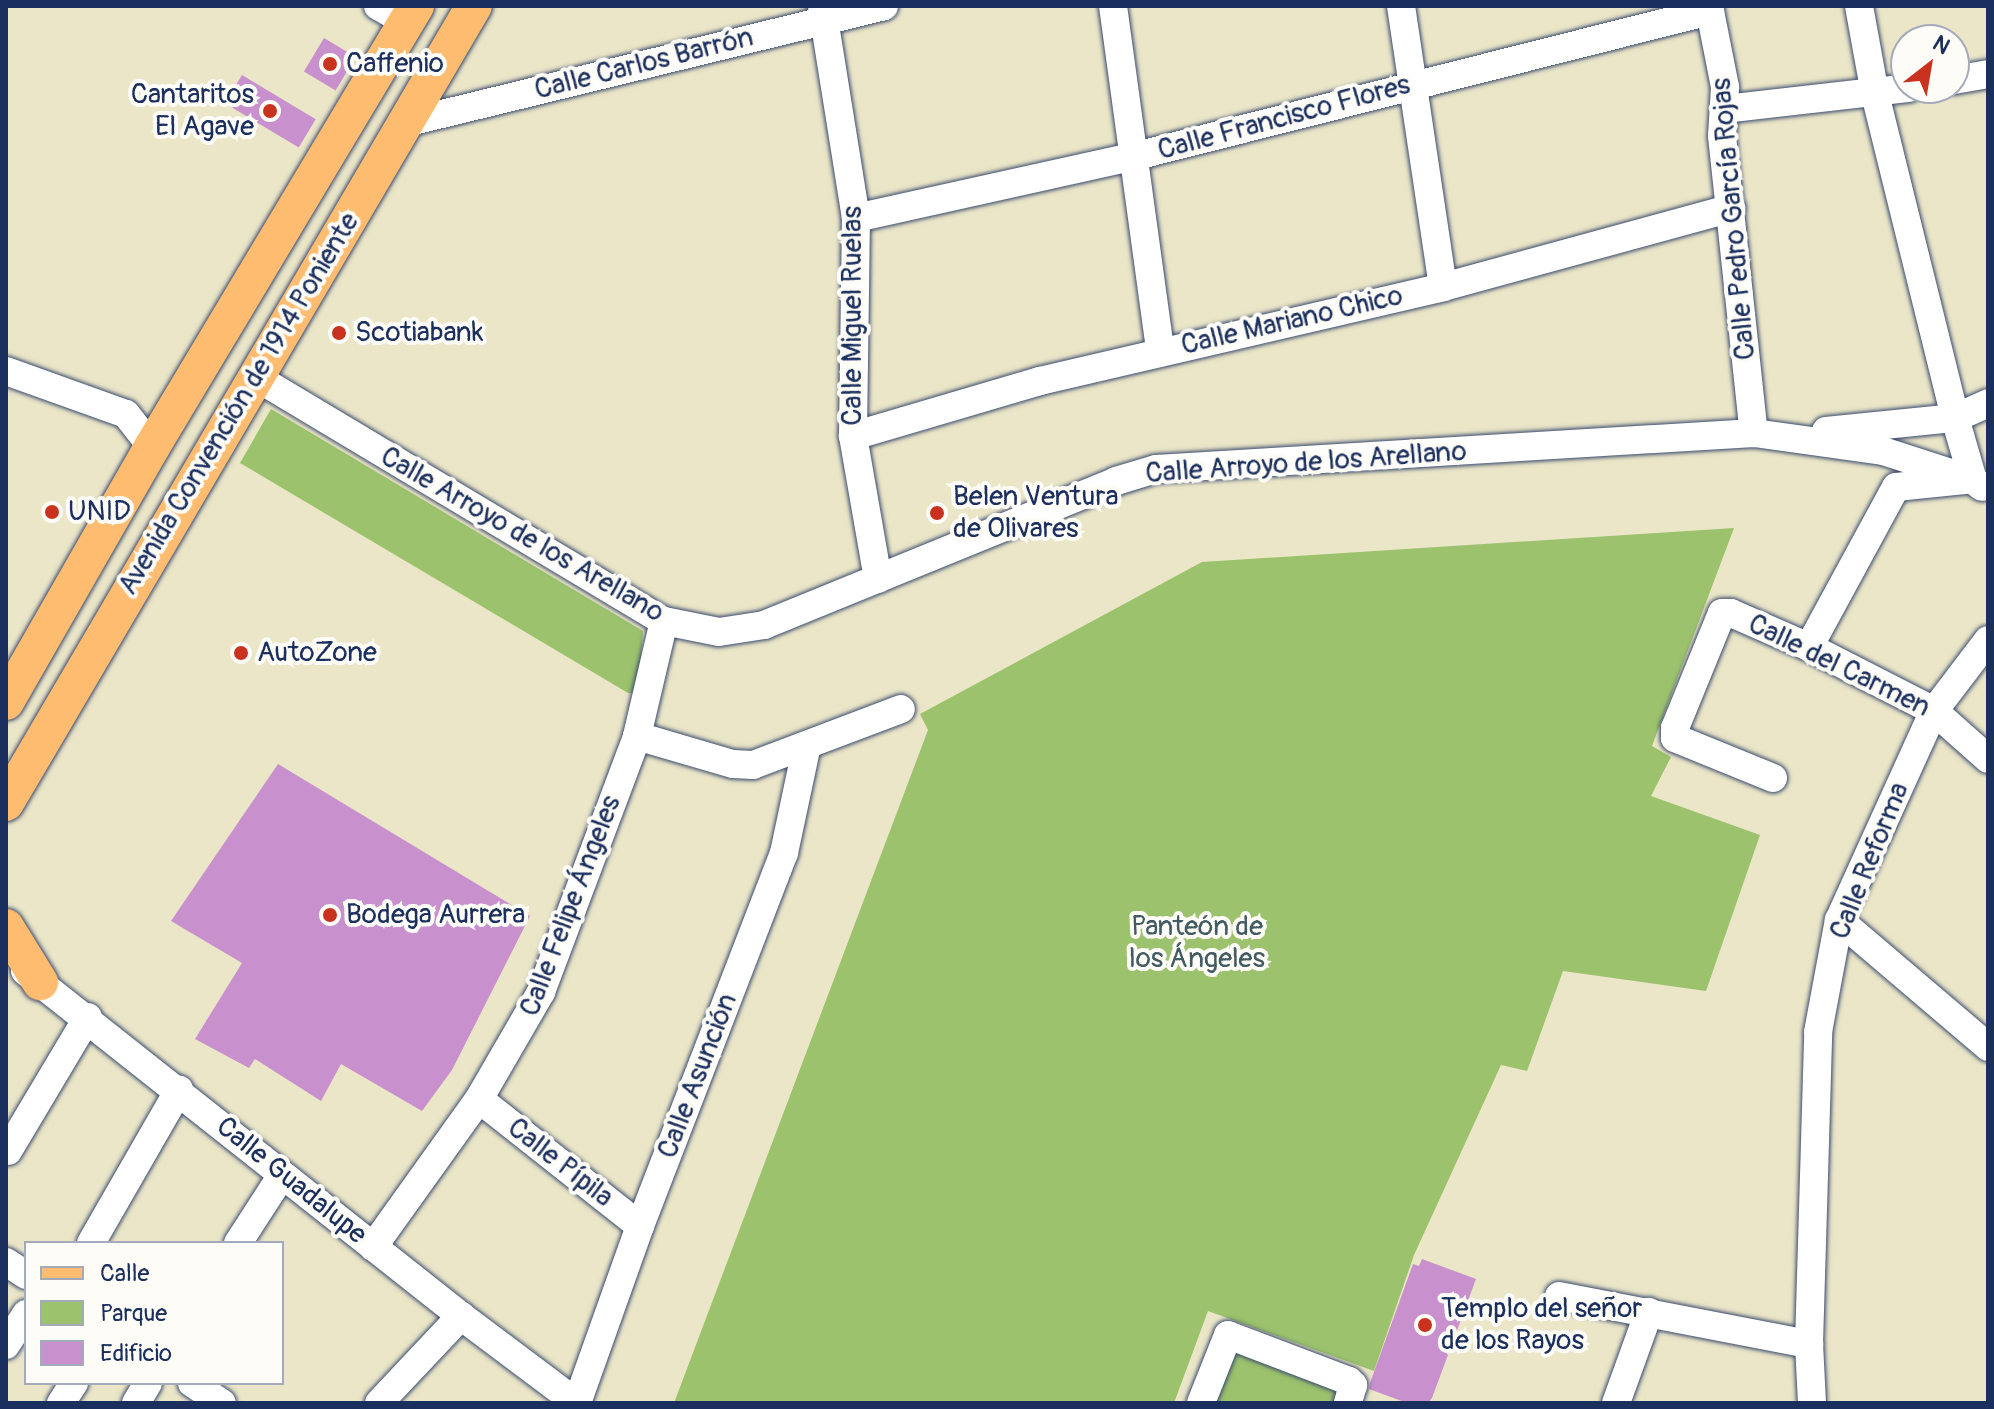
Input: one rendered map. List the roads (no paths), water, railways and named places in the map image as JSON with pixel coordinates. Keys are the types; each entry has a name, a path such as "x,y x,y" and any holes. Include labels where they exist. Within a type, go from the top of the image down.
{"main road":[{"name":"Avenida Convención de 1914 Poniente","path":"6,803 474,6"},
{"name":"Avenida Convención de 1914 Poniente","path":"6,702 400,11"},
{"path":"6,927 40,982"}],"street":[{"name":"Calle Carlos Barrón","path":"405,123 823,13 884,6"},
{"path":"1113,6 1136,156 1160,350"},
{"path":"1401,6 1443,287"},
{"path":"1809,647 1896,487 1980,485 1955,418 1875,94 1859,6"},
{"name":"Calle Francisco Flores","path":"856,218 1136,156 1709,9"},
{"name":"Calle Pedro García Rojas","path":"1709,9 1725,87 1722,136 1754,433"},
{"name":"Calle Miguel Ruelas","path":"823,13 856,218 853,436 878,579"},
{"path":"1724,109 1890,91"},
{"name":"Calle Mariano Chico","path":"853,436 1040,381 1160,350 1443,287 1731,208"},
{"path":"6,371 126,414 154,411 179,403"},
{"name":"Calle Arroyo de los Arellano","path":"254,376 664,621 691,628 736,632 764,625 1116,481 1156,469 1754,433 1883,451 1980,485"},
{"name":"Calle Arroyo de los Arellano","path":"1785,435 1955,418 1988,403"},
{"path":"126,414 152,447"},
{"name":"Calle del Carmen","path":"1773,778 1675,738 1675,728 1722,613 1731,613 1809,647 1934,711 1988,759"},
{"name":"Calle Felipe Ángeles","path":"373,1247 479,1099 541,992 637,736 664,621"},
{"name":"Calle Reforma","path":"1812,1403 1809,1344 1818,1032 1839,920 1934,711 1988,640"},
{"path":"637,736 733,764 753,765 901,709"},
{"name":"Calle Asunción","path":"577,1403 640,1226 784,853 807,745"},
{"path":"1839,920 1988,1047"},
{"name":"Calle Guadalupe","path":"6,956 88,1017 461,1316 577,1403"},
{"path":"8,1151 88,1017"},
{"path":"92,1241 179,1090"},
{"name":"Calle Pípila","path":"479,1099 640,1226"},
{"path":"239,1241 282,1175"},
{"path":"6,1262 24,1274"},
{"path":"1559,1296 1809,1344"},
{"path":"1616,1403 1649,1312"},
{"path":"379,1403 461,1316"},
{"path":"6,1345 24,1317"},
{"path":"1201,1403 1225,1339 1232,1335 1349,1381 1353,1389 1348,1403"},
{"path":"61,1403 73,1385"},
{"path":"136,1403 147,1385"},
{"path":"195,1385 222,1403"}],"place":[{"name":"Caffenio","path":"330,64"},
{"name":"Cantaritos El Agave","path":"270,111"},
{"name":"Scotiabank","path":"339,333"},
{"name":"UNID","path":"52,512"},
{"name":"Belen Ventura de Olivares","path":"937,513"},
{"name":"AutoZone","path":"241,653"},
{"name":"Bodega Aurrera","path":"330,915"},
{"name":"Templo del señor de los Rayos","path":"1425,1325"}],"park label":[{"name":"Panteón de los Ángeles","path":"1197,943"}]}
